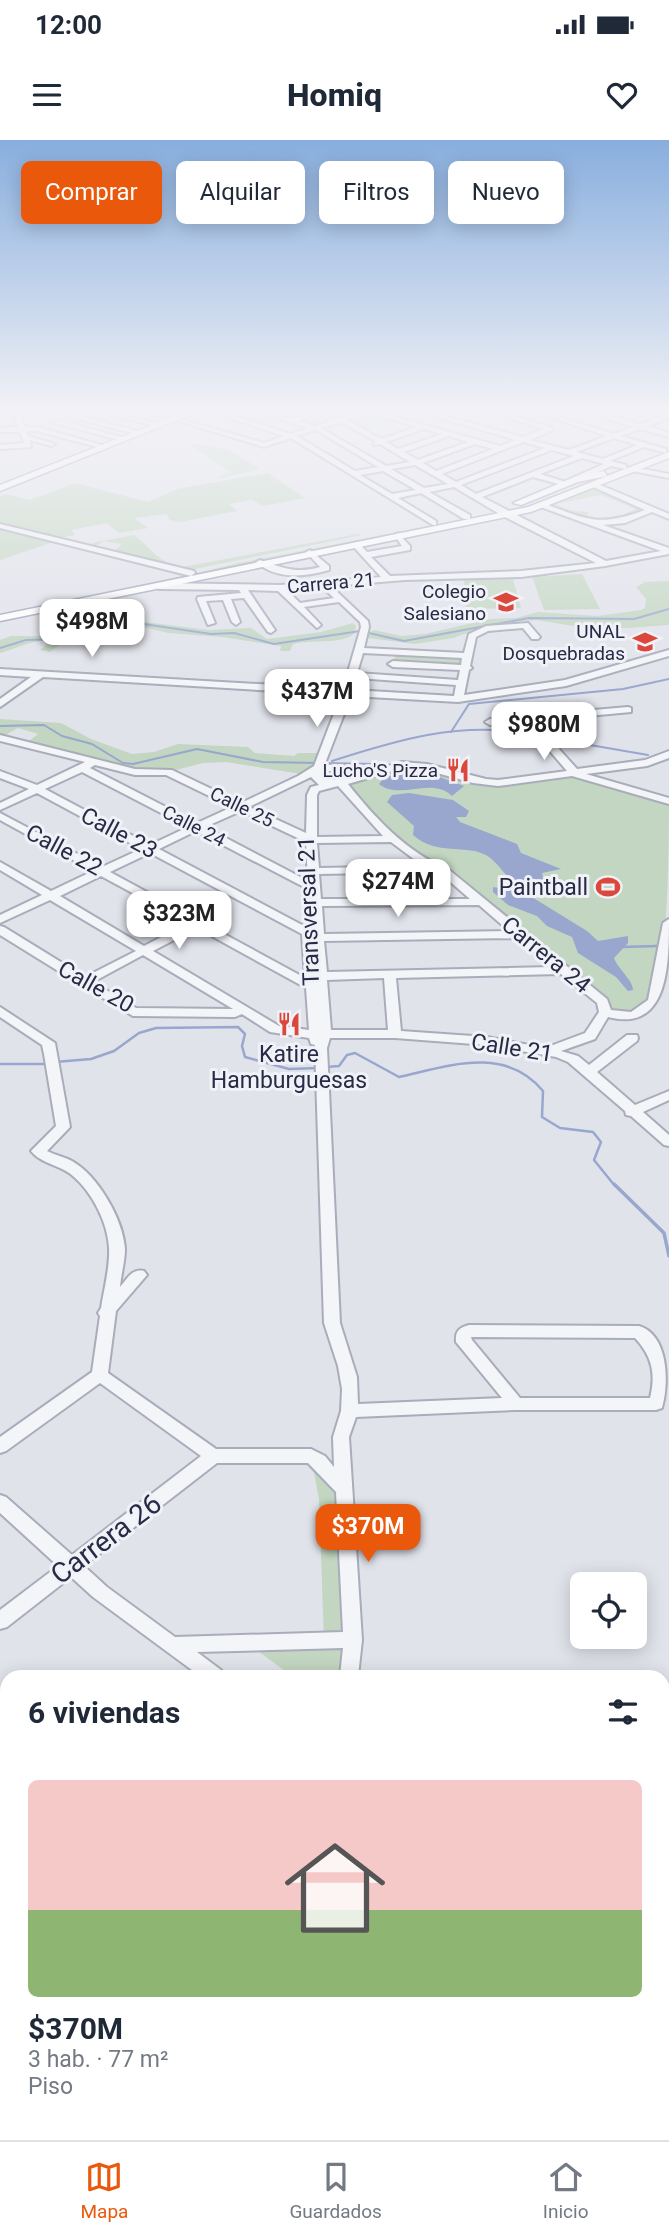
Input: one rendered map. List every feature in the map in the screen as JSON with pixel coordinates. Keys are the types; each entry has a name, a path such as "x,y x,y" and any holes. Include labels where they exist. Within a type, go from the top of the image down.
{"main road":[{"path":"0,618 159,586 260,562 398,536 503,512 517,505"},
{"path":"0,612 433,523 542,506"}],"street":[{"path":"404,505 433,523"},
{"path":"448,505 467,517"},
{"path":"492,505 605,565"},
{"path":"640,505 669,517"},
{"path":"542,506 669,552"},
{"path":"588,523 622,521 651,510"},
{"path":"0,526 191,573"},
{"path":"366,555 407,548 398,536"},
{"path":"355,544 387,578"},
{"path":"260,562 272,571 293,574 326,568 310,552"},
{"name":"Carrera 21","path":"159,586 244,591 387,578 521,574 605,565 669,552"},
{"name":"Transversal 21","path":"324,584 365,621 351,675 351,692 305,793 315,903 311,986 321,1073 332,1323 344,1356 349,1410 341,1437 353,1640 350,1670"},
{"path":"280,588 317,625"},
{"path":"211,623 201,599 226,597 244,591 271,630"},
{"path":"226,597 236,622"},
{"path":"297,606 342,599"},
{"path":"458,699 472,636 486,629 525,625 535,637"},
{"path":"498,628 505,639"},
{"path":"432,654 436,641"},
{"path":"359,650 397,648 469,656"},
{"path":"388,678 397,648"},
{"path":"0,670 458,699 566,683 669,653"},
{"path":"393,664 467,668"},
{"path":"0,704 42,673"},
{"path":"351,675 462,683"},
{"path":"490,722 526,721 628,710"},
{"path":"526,721 552,732 554,750 573,773 669,801"},
{"name":"Calle 24","path":"0,738 87,765 196,827 306,884"},
{"path":"325,753 352,774 342,783"},
{"path":"313,774 323,783 342,783 376,769 425,765 483,783 573,773 664,757"},
{"path":"0,807 87,765"},
{"name":"Calle 25","path":"87,765 135,772 168,772 309,839 395,839"},
{"path":"0,919 323,769 376,769"},
{"name":"Calle 23","path":"0,775 37,789 312,935 520,934"},
{"name":"Transversal 21","path":"319,1043 322,976 312,935 306,884 312,795 315,789 342,783"},
{"name":"Carrera 24","path":"342,783 395,839 435,869 444,871 603,1002 605,1012 620,1017 638,1015 654,1001 669,923"},
{"name":"Calle 22","path":"0,816 311,986"},
{"path":"0,865 271,1033 319,1043"},
{"path":"313,871 435,869"},
{"path":"0,873 50,897"},
{"path":"315,903 480,902"},
{"path":"82,983 198,923"},
{"name":"Calle 20","path":"0,930 133,1012 238,1011"},
{"path":"322,976 562,970"},
{"path":"390,975 396,1034"},
{"path":"238,1011 275,1029 319,1043"},
{"path":"0,1012 48,1043 63,1127 38,1150 68,1165 84,1178 102,1202 117,1249 106,1312 100,1375 0,1446"},
{"path":"545,1051 590,1036 605,1012"},
{"path":"0,1021 39,1047 50,1051"},
{"name":"Calle 21","path":"319,1043 396,1034 487,1041 545,1051 573,1059 631,1112 669,1142"},
{"path":"589,1072 632,1038"},
{"path":"631,1112 669,1095"},
{"path":"106,1312 139,1275"},
{"path":"349,1410 656,1404 664,1381 653,1345 639,1332 469,1331 463,1334 464,1342 516,1405"},
{"path":"100,1375 213,1456 311,1456 319,1461 344,1490"},
{"name":"Carrera 26","path":"0,1621 213,1456"},
{"path":"0,1502 68,1566 206,1670"},
{"path":"172,1645 353,1640"}],"green space":[{"path":"0,505 231,505 237,511 180,522 170,520 166,514 134,518 148,528 119,533 107,523 71,530 75,535 60,538 0,523"},
{"path":"558,505 569,510 588,512 587,517 613,520 635,509 626,505 640,505 651,510 608,522 572,516 542,506"},
{"path":"433,525 436,527 142,586 238,563"},
{"path":"0,526 59,540 0,560"},
{"path":"134,535 161,559 183,567 362,535 190,570 117,552 116,549 122,544 104,541 95,546 92,543"},
{"path":"582,574 600,609 544,610 532,577"},
{"path":"513,579 521,608 466,609 464,580"},
{"path":"669,581 669,625 580,627 536,620 493,624 453,638 415,644 368,638 366,634 374,630 401,636 425,634 490,619 516,618 538,612 597,616 641,610 645,608 646,599 636,587 645,582"},
{"path":"99,616 208,630 251,628 267,639 321,632 353,623 356,626 354,634 348,637 293,644 290,651 280,651 281,646 222,637 168,633 136,625 93,627 70,641 54,641 61,643 50,652 40,650 51,641 44,641 0,653 0,640 11,636 69,636 71,629 82,626 78,620"},
{"path":"396,652 469,656 467,668 393,664"},
{"path":"0,719 61,723 91,739 132,754 154,752 178,744 248,747 255,753 294,756 298,753 325,753 316,768 301,774 226,762 203,763 168,772 135,772 24,745 38,734 18,728 0,738"},
{"path":"415,765 483,783 573,773 669,801 664,940 661,969 650,1006 620,1017 444,871 427,865 349,793 347,783 374,770"},
{"path":"311,1456 344,1490 353,1640 350,1670 284,1670 247,1643 324,1640 319,1499"}],"water":[{"path":"400,774 437,776 464,786 452,796 435,788 396,790 379,784 385,777"},
{"path":"409,793 453,800 469,811 466,817 456,817 460,822 517,844 521,853 561,869 542,873 545,887 528,891 513,882 486,855 469,850 441,848 422,841 413,835 414,826 387,802 392,795"},
{"path":"493,887 517,891 535,899 587,931 598,941 628,936 628,943 614,958 631,982 633,990 628,991 616,977 578,953 572,937 547,926 537,916 508,905 493,892"}],"waterway":[{"path":"0,648 26,640 62,639 92,624 123,621 211,634 234,633 274,644 360,631 404,641 529,618 634,619 669,609"},
{"path":"451,731 469,704 623,689 669,679"},
{"path":"0,726 44,725 62,736 92,744 123,763 133,764 197,749 263,762 375,764"},
{"path":"451,731 478,730 529,734"},
{"path":"332,761 380,746 451,731"},
{"path":"561,740 648,755"},
{"path":"620,947 659,946"},
{"path":"55,1062 91,1059 114,1051 139,1033 156,1028 238,1027 245,1034 242,1046 245,1057 289,1069 319,1068"},
{"path":"326,1067 339,1066 347,1055 355,1053 399,1077 456,1064 494,1063 511,1068 528,1077 543,1091 542,1117 560,1128 593,1132 601,1142 594,1160 615,1186"},
{"path":"0,1064 49,1064"},
{"path":"614,1184 664,1233 669,1256"}],"place":[{"name":"Colegio Salesiano","path":"506,602"},
{"name":"UNAL Dosquebradas","path":"645,642"},
{"name":"Lucho'S Pizza","path":"458,770"},
{"name":"Paintball","path":"608,887"},
{"name":"Katire Hamburguesas","path":"289,1024"}]}
